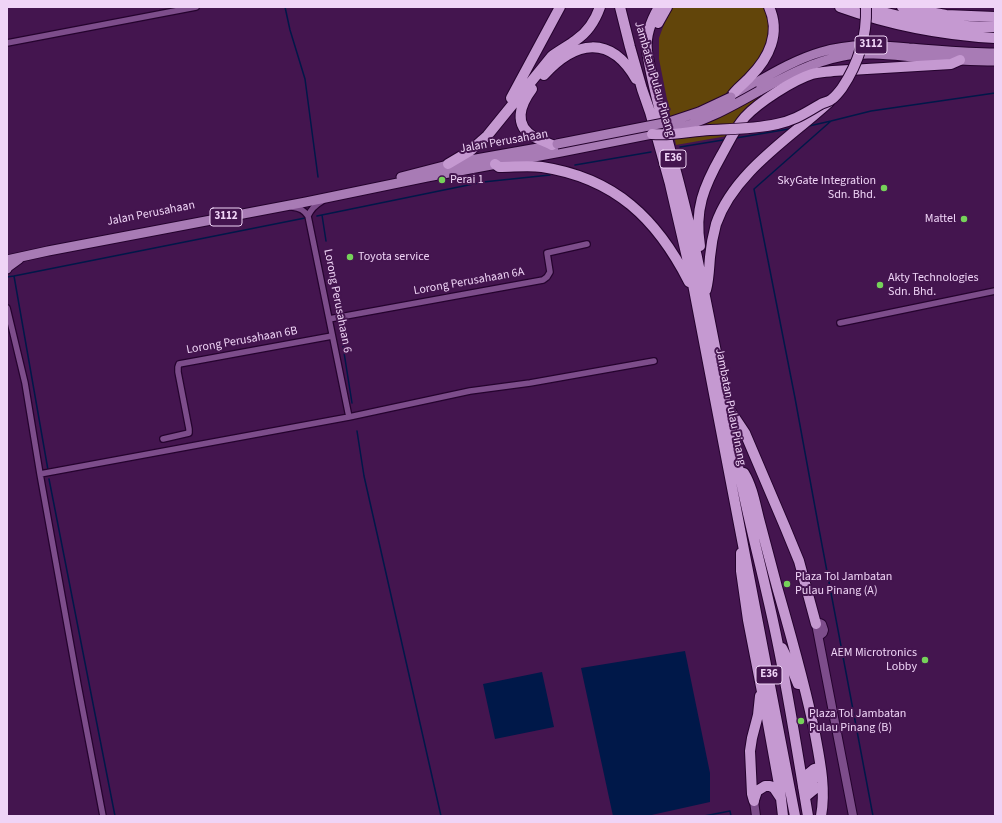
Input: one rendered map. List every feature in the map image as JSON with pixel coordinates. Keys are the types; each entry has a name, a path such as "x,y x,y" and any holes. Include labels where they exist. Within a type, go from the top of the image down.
{"highway":[{"path":"503,116 560,7"},
{"path":"448,164 464,155 487,136 552,56 576,41 588,29 600,7"},
{"name":"Jambatan Pulau Pinang","path":"620,7 630,48 670,184 686,252 700,293 777,639 789,699 808,816"},
{"path":"627,7 630,28 630,48"},
{"path":"649,60 647,49 648,38 653,20 659,7"},
{"path":"649,60 655,29 667,7"},
{"path":"731,97 736,90 756,72 767,55 773,40 774,30 772,13 769,7"},
{"path":"840,7 908,27 956,35 995,38"},
{"path":"495,164 501,167 534,167 563,171 593,181 615,193 642,214 665,240 680,265 700,293 708,283 712,241 717,223 731,194 749,171 831,101 840,91 849,78 859,55 864,33 865,7 913,19 950,25 995,27"},
{"path":"902,7 930,10 960,16 995,18"},
{"path":"950,25 956,30 995,33"},
{"path":"557,147 534,137 526,130 521,122 521,109 540,79 567,55 576,50 588,48 601,49 611,52 628,67 642,89"},
{"name":"Jambatan Pulau Pinang","path":"649,60 653,84 676,169 697,258 700,293 742,533 795,816"},
{"path":"697,258 701,251 698,234 700,206 707,183 742,121 751,111 767,98 800,79 818,73 951,64 960,60"},
{"path":"652,134 664,135 695,131 768,126 792,120 822,103 831,101"},
{"path":"726,406 740,424 785,527 799,561 816,624"},
{"name":"Jambatan Pulau Pinang","path":"737,461 750,486 792,636 808,701 822,780 821,816"},
{"path":"742,533 741,571 743,589 770,735 783,816"},
{"path":"777,639 798,683 818,772 820,788 819,809 817,816"},
{"path":"754,801 752,794 750,751 762,690"},
{"path":"803,788 814,769 818,772"},
{"path":"754,801 757,790 765,786 774,788 780,797"},
{"path":"803,788 820,788"}],"main road":[{"name":"Jalan Perusahaan","path":"7,254 380,182 448,164 652,134 684,127 702,121 728,109 787,66 832,49 850,46 876,45 958,52 995,53"},
{"name":"Jalan Perusahaan","path":"7,260 495,164 591,138 674,120 699,112 731,97 817,62 844,56 881,54 995,61"},
{"path":"7,269 22,257"}],"street":[{"path":"7,43 196,7"},
{"path":"285,206 298,207 308,216 316,204 326,198"},
{"name":"Lorong Perusahaan 6","path":"308,216 349,416"},
{"name":"Lorong Perusahaan 6A","path":"329,319 542,280 547,277 550,272 547,253 587,244"},
{"path":"840,323 994,292"},
{"path":"7,308 26,383 40,474 103,816"},
{"name":"Lorong Perusahaan 6B","path":"163,439 189,433 178,372 179,364 332,336"},
{"path":"40,474 349,416 470,391 654,361"},
{"path":"816,624 853,816"},
{"path":"754,801 756,816"}],"shaded area":[{"path":"673,7 766,7 770,19 769,42 757,63 748,71 761,95 739,116 727,136 676,145 659,59 659,38 666,19"}],"water":[{"path":"685,651 710,773 710,802 647,816 613,816 581,668"},
{"path":"542,672 554,727 495,739 483,684"}],"waterway":[{"path":"285,7 290,30 305,79 318,177"},
{"path":"873,816 795,398 754,189 831,121 871,111 995,93"},
{"path":"809,126 831,121"},
{"path":"736,138 789,129"},
{"path":"680,147 723,140"},
{"path":"575,165 651,152"},
{"path":"317,216 483,182 550,175"},
{"path":"322,215 326,241"},
{"path":"48,470 14,276 305,218"},
{"path":"7,277 14,276"},
{"path":"334,288 338,312"},
{"path":"339,321 352,403"},
{"path":"357,431 364,476 441,816"},
{"path":"49,479 115,816"},
{"path":"704,816 730,811 731,816"}],"place":[{"name":"Perai 1","path":"442,180"},
{"name":"SkyGate Integration Sdn. Bhd.","path":"884,188"},
{"name":"Mattel","path":"964,219"},
{"name":"Toyota service","path":"350,257"},
{"name":"Akty Technologies Sdn. Bhd.","path":"880,285"},
{"name":"Plaza Tol Jambatan Pulau Pinang (A)","path":"787,584"},
{"name":"AEM Microtronics Lobby","path":"925,660"},
{"name":"Plaza Tol Jambatan Pulau Pinang (B)","path":"801,721"}]}
